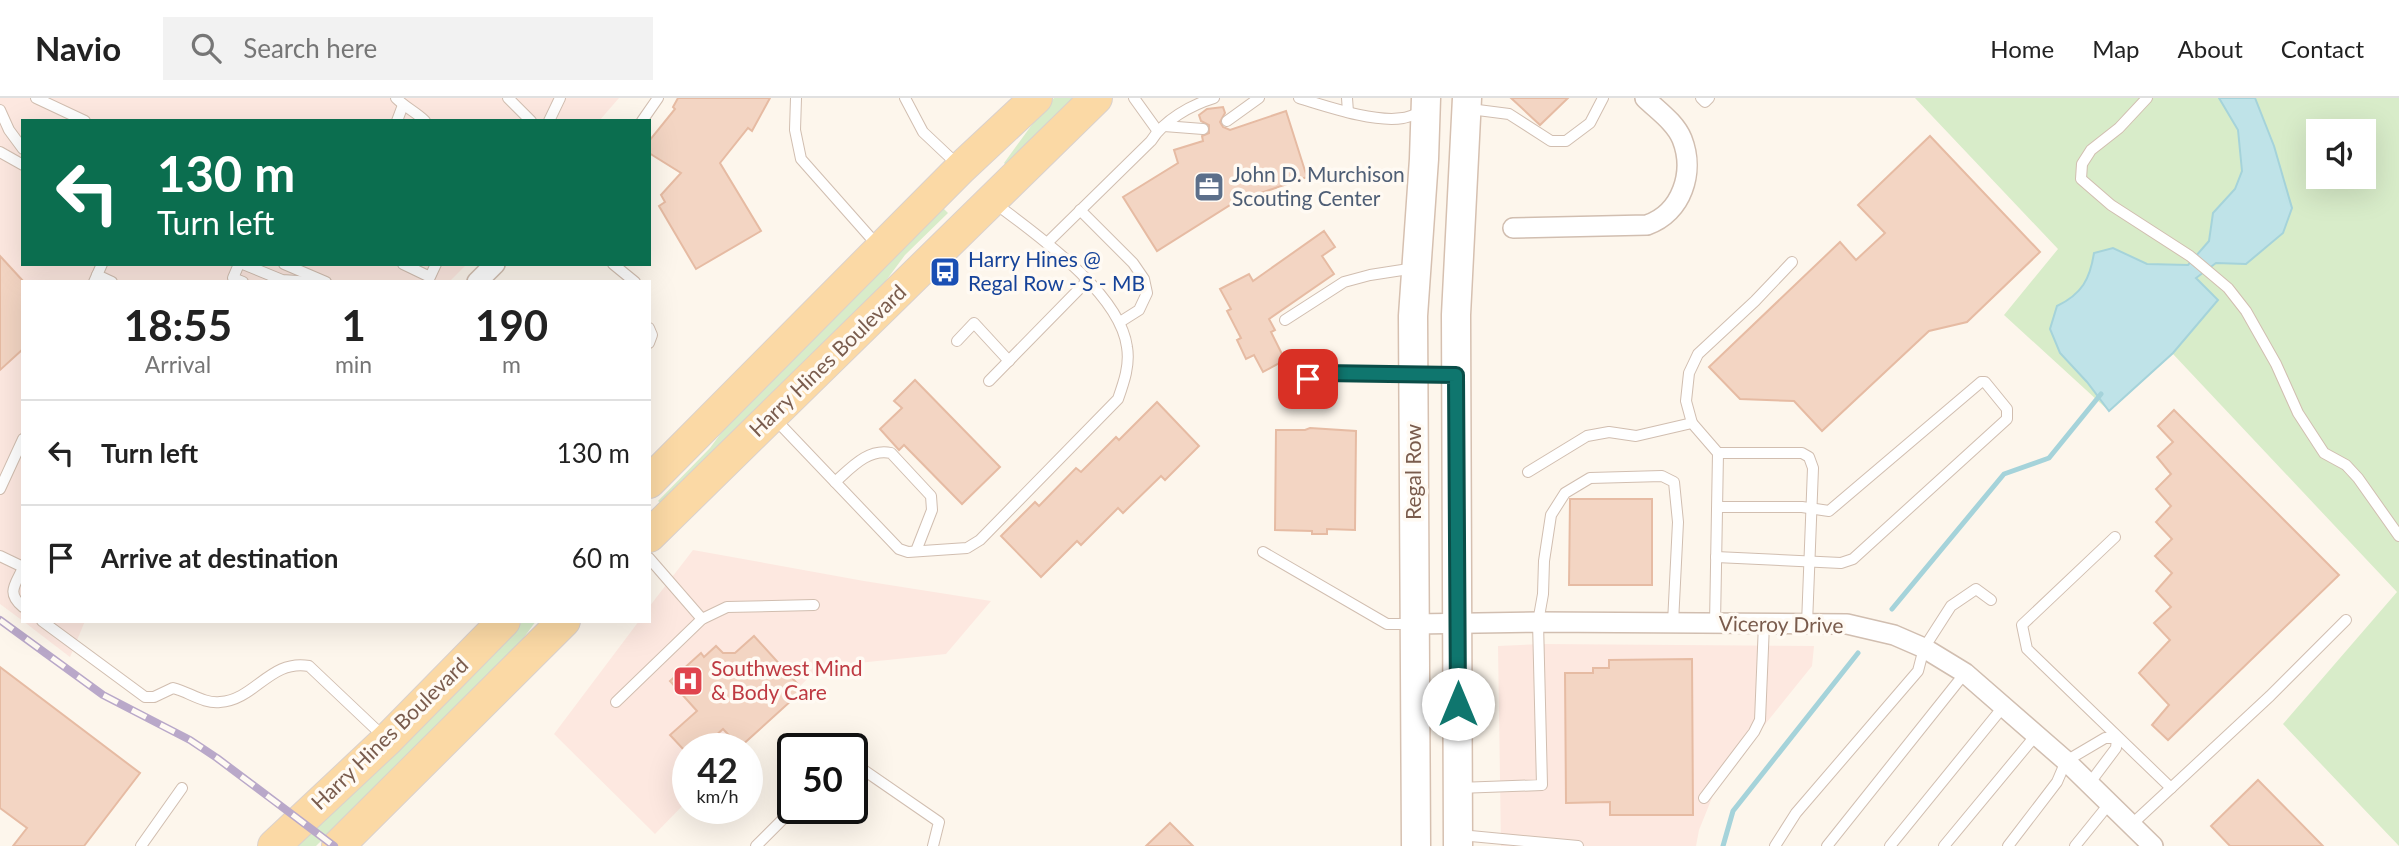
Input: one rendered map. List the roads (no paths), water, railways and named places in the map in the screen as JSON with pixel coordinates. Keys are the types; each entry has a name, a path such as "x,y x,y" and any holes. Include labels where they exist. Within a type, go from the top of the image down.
{"main road":[{"name":"Harry Hines Boulevard","path":"651,480 961,168 1036,98"},
{"name":"Harry Hines Boulevard","path":"651,534 1096,98"},
{"name":"Regal Row","path":"1458,840 1456,315 1466,103"},
{"path":"1426,104 1442,129 1447,146 1450,205 1461,227"},
{"name":"Regal Row","path":"1416,846 1414,374 1416,268 1426,104"},
{"path":"961,168 992,200"},
{"path":"1414,374 1456,375"},
{"name":"Harry Hines Boulevard","path":"274,846 387,740 502,623"},
{"name":"Harry Hines Boulevard","path":"338,846 562,623"}],"street":[{"path":"1513,228 1647,225 1661,220 1679,199 1687,179 1688,160 1681,137 1645,98"},
{"path":"479,280 493,266"},
{"name":"Viceroy Drive","path":"1415,624 1847,624 1894,635 1924,648 1965,673 2066,761 2153,846"}],"lane":[{"path":"36,98 81,119"},
{"path":"508,98 529,119"},
{"path":"550,119 560,98"},
{"path":"643,119 658,98"},
{"path":"796,98 795,130 800,159 881,248"},
{"path":"905,98 923,132 961,168"},
{"path":"1135,98 1161,128 1203,129"},
{"path":"1047,243 1152,141 1161,128 1198,101 1213,98"},
{"path":"1227,121 1259,98"},
{"path":"1298,98 1348,112 1394,119 1405,118 1426,104"},
{"path":"1348,98 1348,112"},
{"path":"1466,103 1509,114 1551,141 1566,141 1590,123 1603,98"},
{"path":"1701,98 1705,102 1709,98"},
{"path":"2147,98 2119,128 2091,150 2082,164 2081,179 2111,205 2190,256 2228,288 2246,311 2276,364 2298,413 2325,453 2346,465 2358,478 2399,536"},
{"path":"404,109 423,119"},
{"path":"0,110 9,130 21,146"},
{"path":"0,152 21,164"},
{"path":"772,416 899,549 916,551 967,548 980,540 1118,399 1127,374 1128,347 1120,322 1105,300 1047,243 992,200"},
{"path":"1080,210 1133,263 1144,279 1147,293 1139,310 1120,322"},
{"path":"1715,624 1718,453 1692,423 1686,401 1689,373 1698,354 1792,262"},
{"path":"238,280 233,278 240,266"},
{"path":"246,266 280,280"},
{"path":"288,266 321,280"},
{"path":"407,266 430,277 435,266"},
{"path":"615,266 633,280"},
{"path":"1285,320 1344,282 1416,268"},
{"path":"989,381 1087,281"},
{"path":"957,341 974,323 1009,361"},
{"path":"1293,385 1323,373 1414,374"},
{"path":"1717,557 1841,563 1853,559 2007,419 2007,409 1985,382 1981,382 1829,511 1812,508 1718,507"},
{"path":"1528,472 1587,436 1609,432 1636,436 1692,423"},
{"path":"0,489 21,443"},
{"path":"835,482 864,457 883,451 891,453 931,496 932,509 916,551"},
{"path":"1718,453 1802,453 1810,457 1813,468 1807,624"},
{"path":"1458,789 1542,785 1538,622 1551,515 1565,493 1590,478 1662,476 1674,482 1678,522 1673,623"},
{"path":"2115,537 2022,625 2027,649 2171,788"},
{"path":"1263,552 1387,624 1415,624"},
{"path":"0,556 21,567"},
{"path":"651,560 702,619"},
{"path":"21,572 12,592 14,599 21,605"},
{"path":"1775,846 1796,813 1918,671 1924,648 1951,606 1976,589 1991,600"},
{"path":"616,702 702,619 727,607 814,605"},
{"path":"2131,825 2270,696 2346,620"},
{"path":"1704,798 1754,732 1760,720 1764,624"},
{"path":"56,626 145,697 154,698 173,688 209,702 222,702 237,698 282,668 297,664 309,666 387,740"},
{"path":"1827,846 1965,673"},
{"path":"1890,846 2003,707"},
{"path":"1944,846 2036,735"},
{"path":"2008,846 2057,782 2066,761 2105,738 2117,738"},
{"path":"2089,784 2116,748 2117,738"},
{"path":"868,773 939,822 933,846"},
{"path":"141,846 182,788"},
{"path":"2075,846 2109,804"},
{"path":"756,846 778,824"},
{"path":"1458,840 1578,846"}],"water":[{"path":"2219,98 2255,98 2274,146 2292,208 2283,233 2246,264 2216,263 2196,278 2218,300 2173,353 2109,411 2060,353 2050,329 2057,306 2079,291 2090,271 2094,253 2113,248 2147,264 2188,265 2209,241 2213,213 2235,189 2242,171 2238,130"}],"waterway":[{"path":"1892,609 2004,474 2049,458 2101,394"},
{"path":"1723,846 1733,811 1858,653"}],"railway":[{"path":"0,620 103,695 190,740 217,758 334,846"}],"place":[{"name":"John D. Murchison Scouting Center","path":"1209,187"},
{"name":"Harry Hines @ Regal Row - S - MB","path":"945,272"},
{"name":"Southwest Mind & Body Care","path":"688,681"}]}
